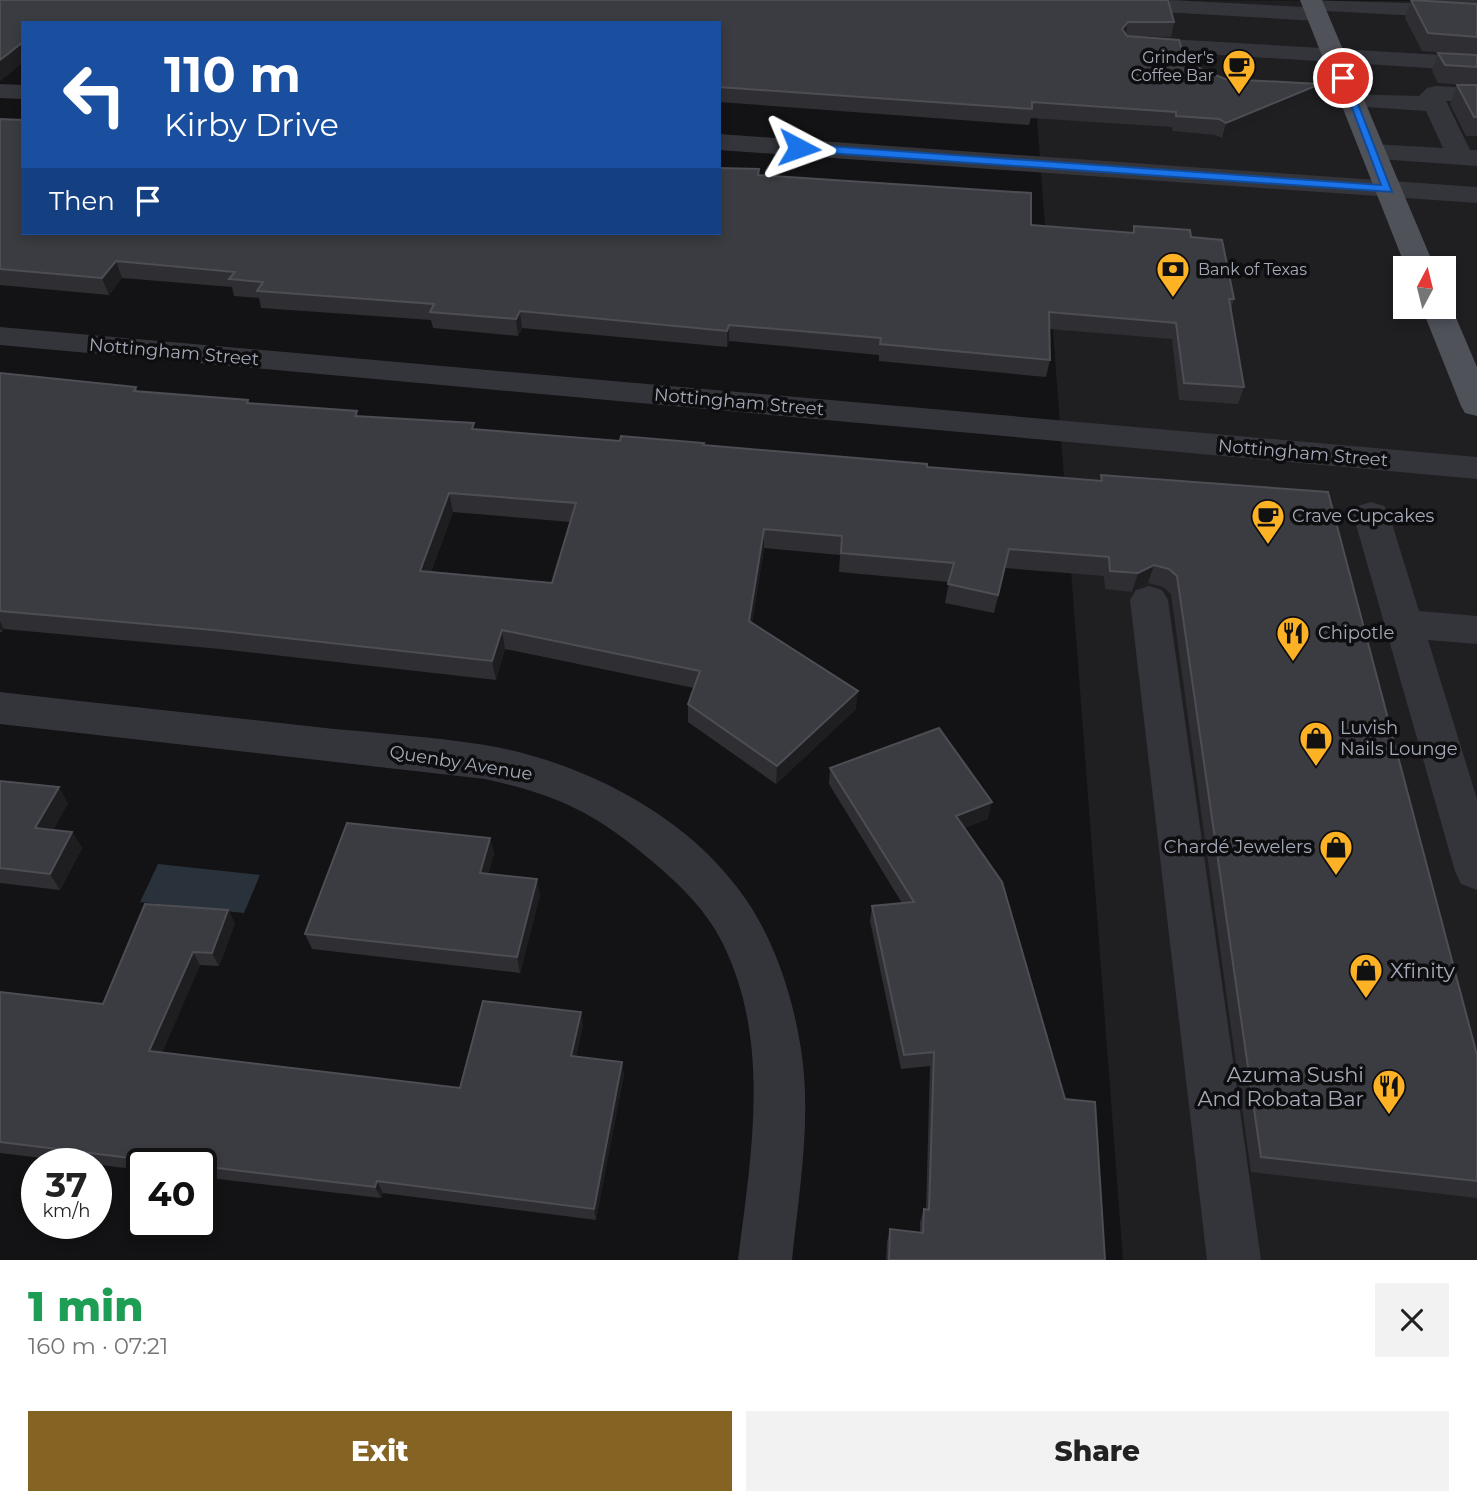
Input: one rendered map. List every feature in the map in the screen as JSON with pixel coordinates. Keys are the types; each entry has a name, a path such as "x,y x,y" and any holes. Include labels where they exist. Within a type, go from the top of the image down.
{"main road":[{"path":"1314,6 1416,256"},
{"path":"1441,319 1477,406"}],"street":[{"path":"1171,7 1314,6 1477,12"},
{"path":"1134,44 1477,64"},
{"path":"0,91 21,92"},
{"path":"1469,158 1431,96 1436,93 1477,95"},
{"path":"1352,99 1435,104"},
{"path":"721,142 1477,195"},
{"path":"1373,152 1469,158"},
{"name":"Nottingham Street","path":"0,336 1477,468"},
{"path":"1370,514 1477,871"},
{"path":"1149,600 1234,1260"},
{"path":"1403,624 1477,629"},
{"name":"Quenby Avenue","path":"0,708 485,762 536,773 593,794 652,834 696,875 738,926 763,989 778,1063 779,1126 765,1260"}],"shaded area":[{"path":"1028,0 1477,1 1477,1260 1123,1260"},
{"path":"158,864 260,875 244,913 140,902"}],"building":[{"path":"0,0 1168,0 1174,22 1128,22 1122,29 1127,36 1179,40 1185,62 1225,79 1320,84 1226,123 1219,119 1176,116 1176,112 1032,102 1032,109 721,87 721,21 21,21 21,44 0,60"},
{"path":"1411,0 1477,4 1477,37 1428,33"},
{"path":"1438,53 1477,55 1477,67 1445,65"},
{"path":"1457,85 1477,85 1477,117 1474,117"},
{"path":"0,119 21,120 21,235 721,235 721,168 759,169 758,175 1031,193 1031,225 1134,233 1134,226 1190,230 1191,237 1222,240 1234,299 1229,299 1244,387 1184,383 1176,323 1049,312 1050,360 880,344 881,338 729,325 727,331 520,311 516,319 430,312 434,304 257,291 263,282 229,279 235,272 116,261 102,278 0,269"},
{"path":"0,373 136,387 134,391 357,411 355,416 474,423 472,429 620,441 621,436 927,464 927,467 1102,481 1101,475 1328,492 1477,1055 1477,1181 1261,1157 1177,576 1169,569 1154,565 1138,573 1110,571 1109,557 1009,549 998,595 948,584 954,563 841,553 842,536 764,529 749,621 858,691 777,766 688,704 700,671 502,630 492,661 213,630 0,611","holes":["449,493 576,503 552,583 420,571"]},
{"path":"939,728 992,802 956,816 1002,882 1065,1099 1095,1102 1105,1260 889,1260 890,1229 923,1233 924,1209 929,1210 934,1052 904,1055 872,906 914,902 830,768"},
{"path":"0,781 59,787 35,828 72,832 50,874 0,868"},
{"path":"347,823 490,838 480,873 537,879 517,957 305,934"},
{"path":"145,904 228,910 212,953 193,952 149,1051 460,1088 483,1001 581,1012 571,1056 622,1062 594,1209 377,1181 375,1187 217,1168 217,1148 126,1148 126,1157 112,1156 112,1148 49,1148 0,1142 0,992 103,1004"}],"place":[{"name":"Grinder's Coffee Bar","path":"1239,96"},
{"name":"Bank of Texas","path":"1173,299"},
{"name":"Crave Cupcakes","path":"1268,546"},
{"name":"Chipotle","path":"1293,663"},
{"name":"Luvish Nails Lounge","path":"1316,768"},
{"name":"Chardé Jewelers","path":"1336,877"},
{"name":"Xfinity","path":"1366,1000"},
{"name":"Azuma Sushi And Robata Bar","path":"1389,1116"}],"route":[{"path":"799,148 1388,189 1343,78"}]}
